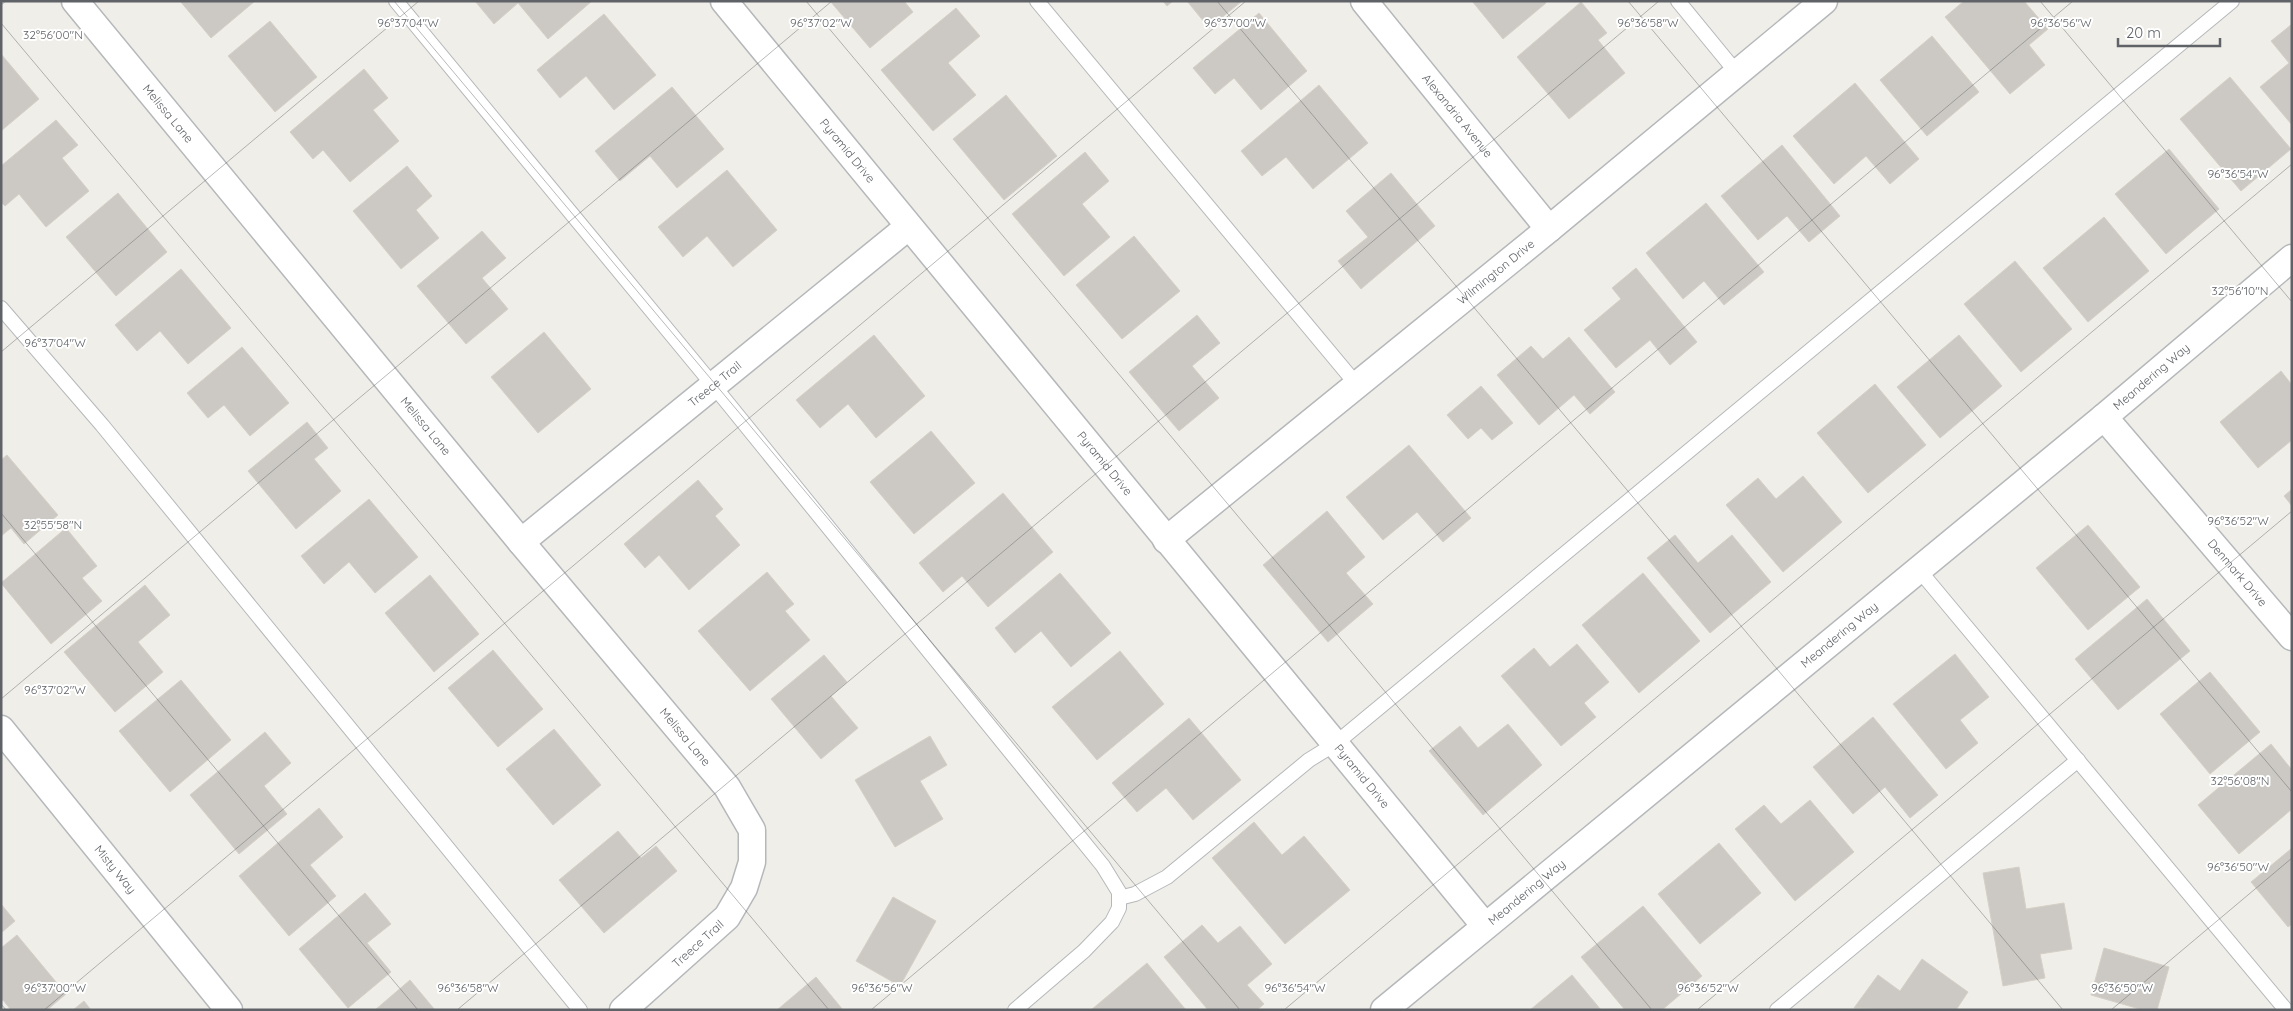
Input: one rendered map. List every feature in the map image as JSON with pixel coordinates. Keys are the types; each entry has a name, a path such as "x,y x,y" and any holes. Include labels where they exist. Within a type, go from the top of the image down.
{"street":[{"name":"Melissa Lane","path":"75,1 521,542 727,788 752,830 752,862"},
{"name":"Pyramid Drive","path":"724,1 1485,926"},
{"name":"Alexandria Avenue","path":"1364,1 1549,229"},
{"name":"Wilmington Drive","path":"1166,540 1549,229 1824,1"},
{"name":"Treece Trail","path":"521,542 908,227"},
{"name":"Meandering Way","path":"1384,1010 2104,418 2292,258"},
{"name":"Denmark Drive","path":"2104,418 2292,637"},
{"name":"Misty Way","path":"1,729 229,1010"},
{"name":"Treece Trail","path":"623,1010 727,917 744,888 752,862"}],"lane":[{"path":"396,1 713,385 1103,866 1119,892 1118,908 1112,922 1084,951 1015,1010"},
{"path":"1037,1 1357,385"},
{"path":"1678,1 1737,73"},
{"path":"1119,898 1135,894 1167,877 1309,760 1335,744 2232,1"},
{"path":"1,308 102,425 580,1010"},
{"path":"1919,570 2286,1010"},
{"path":"1777,1010 2078,760"}],"building":[{"path":"180,1 255,1 211,38"},
{"path":"475,1 592,1 548,39 518,3 494,24"},
{"path":"830,1 904,1 913,12 870,48"},
{"path":"1163,1 1173,1 1167,6"},
{"path":"1187,1 1242,1 1209,28"},
{"path":"1472,1 1545,1 1546,3 1503,39"},
{"path":"1964,1 2024,1 2048,29 2029,45 2045,65 2010,94 1945,17"},
{"path":"1581,2 1607,33 1598,40 1625,73 1569,119 1517,57"},
{"path":"956,8 980,36 948,63 976,95 933,131 881,70"},
{"path":"1259,13 1307,71 1261,110 1234,78 1215,94 1193,68"},
{"path":"604,14 656,75 614,110 586,76 560,98 537,70"},
{"path":"270,21 317,77 275,112 228,56"},
{"path":"2292,24 2292,125 2260,87 2289,63 2271,41"},
{"path":"1932,36 1979,92 1927,136 1880,80"},
{"path":"1,54 39,99 1,131"},
{"path":"364,69 388,98 373,110 399,141 350,182 323,150 313,159 290,132"},
{"path":"2230,77 2291,149 2241,191 2180,119"},
{"path":"1855,83 1919,159 1890,184 1866,156 1834,184 1793,136"},
{"path":"1319,85 1368,143 1313,189 1286,157 1262,176 1241,151"},
{"path":"672,87 724,149 677,188 650,156 620,181 595,151"},
{"path":"1006,95 1057,156 1004,200 953,139"},
{"path":"56,120 78,145 62,158 89,191 46,227 19,194 5,206 1,202 1,166"},
{"path":"1782,145 1840,216 1809,242 1787,216 1758,240 1721,196"},
{"path":"2169,149 2219,209 2166,254 2115,194"},
{"path":"1085,152 1109,181 1082,204 1110,237 1064,276 1012,214"},
{"path":"407,166 432,196 416,210 439,238 401,269 353,211"},
{"path":"727,170 777,230 733,267 707,236 683,257 658,227"},
{"path":"1391,173 1435,226 1361,289 1338,261 1368,237 1346,211"},
{"path":"118,193 167,252 116,296 66,237"},
{"path":"1706,203 1764,272 1724,305 1704,281 1683,299 1646,253"},
{"path":"2104,217 2149,271 2088,322 2043,268"},
{"path":"482,231 506,258 482,278 508,309 466,344 417,286"},
{"path":"1134,236 1180,291 1122,339 1076,285"},
{"path":"2015,261 2072,329 2021,372 1964,304"},
{"path":"1636,268 1697,342 1670,365 1650,340 1616,368 1584,330 1621,299 1612,288"},
{"path":"181,269 231,328 188,364 160,331 137,351 115,325"},
{"path":"1197,315 1220,343 1192,366 1219,398 1179,431 1129,372"},
{"path":"544,332 591,389 538,433 491,377"},
{"path":"874,335 925,396 876,438 848,404 820,428 796,400"},
{"path":"1959,335 2002,386 1940,438 1897,387"},
{"path":"1569,337 1615,392 1590,414 1574,395 1539,425 1497,375 1531,346 1543,359"},
{"path":"242,347 289,403 250,436 224,405 208,418 187,393"},
{"path":"2281,371 2292,385 2292,440 2258,468 2220,422"},
{"path":"1875,384 1926,445 1868,493 1817,433"},
{"path":"1481,386 1513,423 1492,440 1481,428 1468,439 1447,415"},
{"path":"307,422 328,448 314,459 341,491 296,529 248,471"},
{"path":"931,431 975,483 914,534 870,482"},
{"path":"1409,445 1471,518 1443,542 1417,512 1383,540 1346,497"},
{"path":"7,455 58,515 24,544 11,528 1,536 1,460"},
{"path":"1803,476 1842,522 1783,572 1726,505 1758,478 1776,499"},
{"path":"698,480 723,509 715,516 740,545 689,590 659,555 645,568 624,544"},
{"path":"2292,489 2292,506 2284,496"},
{"path":"1003,493 1053,552 988,607 962,576 943,592 919,563"},
{"path":"369,499 418,557 375,593 349,562 324,584 301,556"},
{"path":"1327,511 1365,557 1346,573 1373,604 1328,642 1263,565"},
{"path":"2088,525 2140,587 2088,630 2036,568"},
{"path":"66,528 97,566 82,578 102,601 51,644 1,583"},
{"path":"1675,535 1698,563 1732,535 1771,582 1710,633 1647,558"},
{"path":"767,572 794,604 785,611 810,640 750,691 698,631"},
{"path":"1060,573 1111,633 1071,667 1041,631 1015,653 995,628"},
{"path":"1643,573 1700,641 1639,693 1582,625"},
{"path":"430,575 479,634 434,672 385,613"},
{"path":"145,585 170,615 138,642 163,672 115,712 64,652"},
{"path":"2147,599 2190,651 2118,710 2075,659"},
{"path":"1577,644 1609,682 1584,703 1596,717 1561,746 1501,676 1534,648 1550,667"},
{"path":"493,650 543,709 498,747 448,688"},
{"path":"1120,651 1164,704 1097,760 1052,707"},
{"path":"1955,654 1989,697 1960,720 1978,743 1946,769 1893,704"},
{"path":"824,655 847,682 831,696 858,728 821,759 771,699"},
{"path":"2210,672 2260,732 2210,774 2160,714"},
{"path":"181,680 231,740 170,792 119,731"},
{"path":"1873,717 1938,795 1910,818 1885,787 1853,814 1813,767"},
{"path":"1189,718 1241,780 1193,820 1166,788 1137,812 1112,783"},
{"path":"1508,724 1542,765 1483,815 1429,751 1460,726 1478,748"},
{"path":"554,729 601,785 553,825 506,769"},
{"path":"265,732 291,763 264,786 287,814 239,854 190,795"},
{"path":"930,736 947,765 920,781 943,819 895,847 855,780"},
{"path":"2271,744 2292,770 2292,809 2239,854 2198,805"},
{"path":"1810,800 1854,852 1795,901 1735,829 1764,805 1781,824"},
{"path":"319,808 343,837 310,865 336,896 289,936 239,876"},
{"path":"1254,822 1282,855 1304,836 1350,890 1285,944 1212,858"},
{"path":"618,831 641,858 656,846 677,871 604,933 559,880"},
{"path":"1719,843 1761,893 1700,944 1658,894"},
{"path":"2292,848 2292,924 2288,927 2251,882"},
{"path":"2019,867 2026,909 2064,903 2072,949 2040,954 2045,978 2003,986 1983,873"},
{"path":"365,893 391,924 367,943 391,972 348,1008 299,949"},
{"path":"893,897 936,921 900,986 856,961"},
{"path":"1,904 15,921 1,933"},
{"path":"1643,906 1702,976 1662,1010 1625,1010 1581,957"},
{"path":"1202,925 1218,943 1240,926 1272,964 1247,985 1264,1004 1257,1010 1208,1010 1164,957"},
{"path":"17,935 66,994 47,1010 11,1010 3,1000 1,1002 1,948"},
{"path":"2104,948 2169,967 2157,1010 2143,1010 2091,995"},
{"path":"1922,959 1968,992 1956,1010 1854,1008 1878,975 1900,991"},
{"path":"1147,963 1186,1010 1091,1010"},
{"path":"1572,975 1601,1010 1530,1010"},
{"path":"816,977 843,1010 777,1010"},
{"path":"410,980 435,1010 375,1010"},
{"path":"84,1001 91,1010 73,1010"}]}
